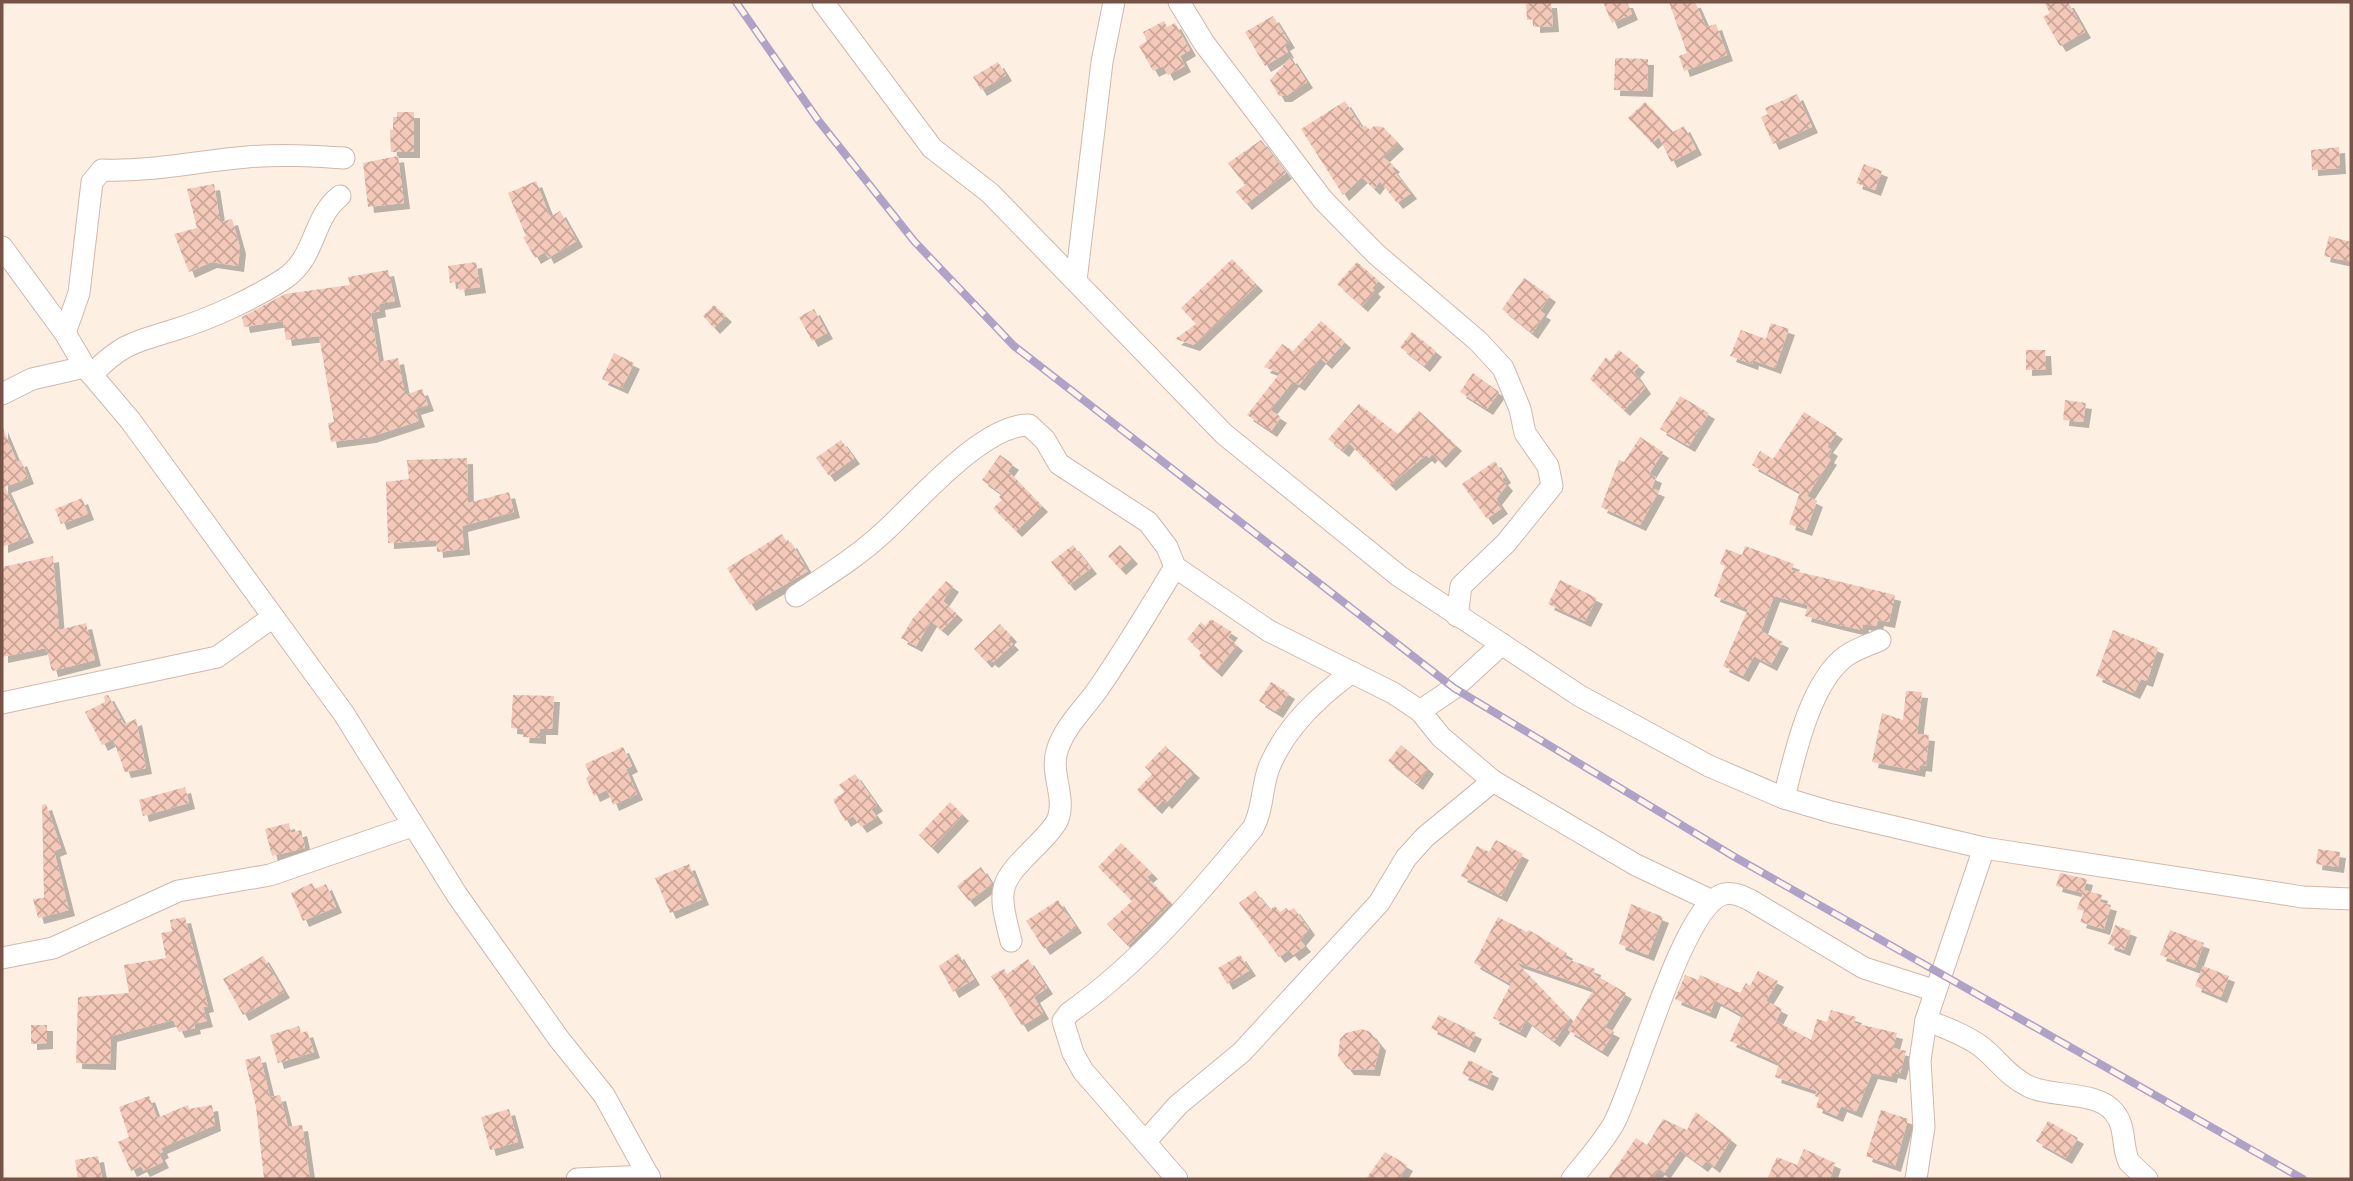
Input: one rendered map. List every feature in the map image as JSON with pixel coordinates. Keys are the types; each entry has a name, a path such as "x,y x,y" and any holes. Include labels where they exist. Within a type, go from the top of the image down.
{"street":[{"path":"823,2 932,148 990,193 1223,435 1399,576 1580,696 1709,766 1784,798 1893,828 1984,848 2303,897 2351,899"},
{"path":"1076,281 1102,62 1114,2"},
{"path":"1178,2 1205,43 1323,200 1376,254 1478,341 1503,368 1520,409 1525,433 1548,466 1552,486 1544,498 1524,516 1506,543 1461,586 1457,616"},
{"path":"65,333 79,293 92,182 102,170 133,171 247,157 296,155 344,159"},
{"path":"2,394 32,379 89,370 131,342 202,319 284,279 304,262 328,205 340,196"},
{"path":"2,247 89,370 344,715 412,827 523,989 604,1095 650,1178 577,1179"},
{"path":"796,596 883,533 954,464 1016,425 1029,425 1045,440 1059,464 1148,522 1167,547 1175,567 1269,631 1308,654 1352,672 1420,711 1441,737 1493,781 1636,864 1712,901"},
{"path":"1011,941 1002,905 1002,887 1009,873 1057,820 1061,806 1055,772 1056,752 1069,726 1098,689 1175,567"},
{"path":"2,703 217,657 273,617"},
{"path":"1784,798 1803,730 1821,687 1846,656 1880,640"},
{"path":"1420,711 1454,688 1502,644"},
{"path":"1177,1179 1083,1071 1073,1053 1063,1021 1069,1013 1118,976 1158,936 1253,828 1259,817 1269,766 1290,729 1321,696 1352,672"},
{"path":"1145,1142 1178,1105 1242,1052 1379,903 1406,858 1425,837 1493,781"},
{"path":"2,958 53,948 88,934 137,907 178,891 270,875 412,827"},
{"path":"1916,1179 1924,1127 1920,1061 1926,1020 1933,990 1961,921 1984,848"},
{"path":"1572,1179 1614,1123 1676,961 1712,901 1723,894 1735,894 1864,968 1933,990"},
{"path":"1926,1020 1980,1045 2019,1081 2031,1088 2102,1102 2113,1110 2126,1135 2129,1162 2147,1179"}],"building":[{"path":"1551,2 1553,26 1534,27 1534,19 1527,20 1526,4"},
{"path":"1603,2 1627,2 1632,14 1612,23"},
{"path":"1669,2 1695,2 1706,27 1716,24 1727,55 1684,71 1679,56 1687,53"},
{"path":"2044,2 2068,2 2085,32 2060,46 2043,17 2050,13"},
{"path":"1273,16 1289,42 1284,45 1288,52 1265,66 1245,32"},
{"path":"1164,21 1167,27 1175,23 1190,50 1180,56 1185,66 1168,75 1163,66 1153,71 1139,46 1147,41 1143,32"},
{"path":"1291,57 1307,82 1286,96 1279,96 1270,80"},
{"path":"1615,58 1648,59 1647,91 1614,90"},
{"path":"998,62 1006,75 981,90 973,77"},
{"path":"1797,94 1812,127 1773,144 1761,117 1768,114 1765,108"},
{"path":"1345,101 1362,128 1365,125 1370,130 1374,126 1383,127 1398,143 1383,157 1394,166 1392,168 1411,193 1397,203 1380,181 1374,189 1362,177 1343,195 1301,129"},
{"path":"1645,102 1673,132 1684,126 1696,149 1671,162 1659,137 1652,143 1628,118"},
{"path":"397,112 414,112 414,152 391,152 390,130 393,130 393,117 397,117"},
{"path":"1261,140 1286,173 1246,204 1236,192 1245,185 1228,163"},
{"path":"2339,147 2340,168 2312,170 2311,150"},
{"path":"398,156 404,203 368,207 363,163"},
{"path":"1864,164 1882,171 1875,190 1856,183"},
{"path":"536,181 550,217 560,211 577,241 548,258 545,252 535,258 523,237 526,236 508,193"},
{"path":"214,184 220,222 232,219 240,248 238,266 211,262 189,272 174,234 197,228 187,189"},
{"path":"2329,236 2351,242 2351,262 2324,256"},
{"path":"1232,259 1257,285 1194,345 1175,339 1196,324 1181,308"},
{"path":"476,262 480,287 459,290 458,281 450,283 448,266"},
{"path":"1357,262 1379,281 1372,288 1375,291 1362,306 1337,284"},
{"path":"388,270 395,301 379,304 380,311 371,313 379,362 398,358 405,395 422,389 428,405 415,409 419,421 370,437 331,442 328,423 334,422 319,336 286,340 283,321 244,327 242,317 285,294 350,285 348,277"},
{"path":"1524,278 1550,296 1540,311 1545,314 1532,333 1502,309"},
{"path":"714,305 726,316 714,328 703,316"},
{"path":"814,309 827,333 812,341 799,317"},
{"path":"1321,321 1345,342 1326,363 1320,358 1299,385 1293,381 1270,410 1281,417 1271,431 1247,415 1280,373 1264,367 1282,344 1293,351"},
{"path":"1771,323 1789,329 1775,368 1730,356 1741,330 1766,339"},
{"path":"1412,332 1436,351 1424,366 1400,347"},
{"path":"1619,350 1639,366 1634,372 1645,388 1624,410 1590,379 1606,357 1610,361"},
{"path":"2026,350 2045,350 2046,369 2026,370"},
{"path":"614,353 634,363 622,388 602,379"},
{"path":"1473,373 1499,392 1487,409 1460,392"},
{"path":"1680,396 1709,413 1689,446 1660,429"},
{"path":"2065,400 2086,403 2083,422 2063,420"},
{"path":"1359,404 1398,434 1419,411 1456,445 1440,462 1432,454 1429,458 1426,455 1390,485 1349,443 1343,451 1328,439"},
{"path":"1804,412 1837,433 1827,447 1832,450 1828,457 1831,459 1807,496 1817,501 1806,530 1789,524 1800,492 1752,465 1760,451 1773,459"},
{"path":"2,426 17,462 21,460 28,478 5,487 28,537 2,547"},
{"path":"1640,437 1663,452 1649,474 1656,477 1652,488 1659,491 1640,525 1601,507 1619,460 1624,462"},
{"path":"841,440 854,458 829,476 816,458"},
{"path":"1000,455 1013,464 1008,471 1042,506 1016,531 993,508 1002,500 999,497 1002,494 982,480"},
{"path":"467,458 468,503 509,492 514,512 462,526 464,549 437,552 436,540 388,543 386,482 409,479 407,460"},
{"path":"1495,461 1507,485 1496,499 1502,508 1487,519 1462,484"},
{"path":"82,498 88,514 61,524 55,509"},
{"path":"782,534 788,544 791,542 808,571 750,605 727,568"},
{"path":"1073,545 1091,568 1069,585 1051,562"},
{"path":"1120,545 1132,558 1120,569 1108,556"},
{"path":"1745,546 1794,564 1791,570 1895,595 1889,622 1878,620 1876,626 1863,624 1862,630 1805,616 1808,605 1774,596 1761,631 1783,642 1771,665 1754,656 1743,676 1723,666 1748,609 1714,596 1725,566 1720,564 1726,549 1742,555"},
{"path":"53,556 59,630 86,623 95,660 52,671 46,648 2,657 2,567"},
{"path":"1560,580 1597,598 1585,621 1548,604"},
{"path":"946,581 953,586 943,601 957,614 942,630 931,621 916,646 901,638 913,618"},
{"path":"1211,619 1232,632 1228,637 1237,645 1216,671 1199,656 1202,652 1187,639 1201,622 1205,626"},
{"path":"1000,624 1011,636 1008,639 1013,644 993,662 989,659 986,662 974,649"},
{"path":"2113,630 2158,648 2147,681 2141,679 2134,693 2096,676"},
{"path":"1271,682 1289,693 1277,712 1259,701"},
{"path":"1906,691 1922,692 1917,734 1929,735 1926,766 1920,765 1919,771 1872,762 1882,713 1903,720"},
{"path":"108,695 124,724 136,719 146,768 125,772 113,739 102,745 85,712 105,702 104,696"},
{"path":"513,695 554,696 552,729 540,729 540,738 523,737 524,729 511,728"},
{"path":"1401,745 1428,768 1417,784 1388,761"},
{"path":"1165,746 1194,772 1166,803 1163,800 1156,808 1137,790 1152,774 1145,767"},
{"path":"623,747 632,766 626,769 637,794 613,805 607,790 594,796 586,778 590,775 585,764"},
{"path":"855,774 877,805 871,809 877,817 861,827 853,816 845,821 833,800 844,792 839,785"},
{"path":"185,787 189,803 143,816 139,800"},
{"path":"950,802 963,815 932,848 919,835"},
{"path":"46,804 61,848 54,851 69,910 38,918 33,899 44,898 42,805"},
{"path":"289,823 291,833 301,830 305,848 272,856 265,829"},
{"path":"1496,840 1523,854 1501,896 1461,876 1477,846 1489,852"},
{"path":"1121,843 1152,873 1147,877 1171,903 1128,946 1107,924 1132,901 1098,867"},
{"path":"2318,849 2340,852 2338,867 2316,864"},
{"path":"689,864 703,899 670,913 655,878"},
{"path":"981,867 992,884 969,901 957,886"},
{"path":"2060,873 2087,879 2084,890 2102,895 2100,902 2111,905 2104,929 2080,922 2084,911 2077,909 2083,893 2056,886"},
{"path":"312,883 315,889 326,884 336,907 303,921 291,893"},
{"path":"1255,891 1270,910 1275,906 1280,912 1286,908 1289,911 1294,908 1309,929 1300,940 1305,946 1293,955 1289,950 1279,957 1239,903"},
{"path":"1058,900 1076,927 1044,949 1026,921"},
{"path":"1631,904 1663,917 1648,955 1619,944"},
{"path":"185,917 208,1006 203,1007 207,1021 194,1024 195,1028 179,1032 173,1020 111,1036 110,1064 76,1063 78,997 129,993 124,965 166,958 161,933 172,931 170,920"},
{"path":"1498,917 1527,932 1529,930 1567,953 1564,958 1595,969 1594,974 1626,993 1605,1027 1614,1032 1602,1051 1568,1030 1594,989 1516,962 1570,1018 1554,1041 1526,1020 1520,1032 1493,1018 1511,984 1474,963"},
{"path":"2115,925 2131,931 2124,950 2108,944"},
{"path":"2170,930 2204,943 2195,968 2160,955"},
{"path":"958,953 974,979 953,992 939,966"},
{"path":"1240,955 1250,970 1227,984 1218,968"},
{"path":"263,956 284,992 243,1015 223,979"},
{"path":"1028,959 1047,988 1034,997 1043,1013 1022,1026 991,976 1004,969 1007,974"},
{"path":"2203,966 2229,976 2221,997 2195,986"},
{"path":"1758,971 1778,981 1766,1001 1782,1009 1776,1021 1811,1040 1817,1019 1827,1022 1831,1010 1856,1017 1854,1023 1897,1033 1893,1048 1906,1051 1900,1074 1892,1072 1891,1077 1872,1073 1856,1112 1841,1106 1837,1116 1816,1107 1819,1098 1815,1096 1817,1091 1775,1077 1779,1063 1730,1041 1742,1015 1715,1000 1710,1013 1675,999 1685,975 1698,980 1700,975 1740,993 1746,983 1750,986"},
{"path":"1439,1015 1476,1033 1469,1047 1431,1028"},
{"path":"31,1025 47,1025 47,1043 31,1044"},
{"path":"299,1026 301,1033 307,1031 314,1052 278,1063 270,1035"},
{"path":"1362,1029 1370,1032 1380,1045 1374,1070 1348,1069 1338,1056 1340,1039 1346,1033"},
{"path":"260,1056 270,1097 280,1095 288,1127 302,1125 310,1179 264,1179 256,1107 245,1060"},
{"path":"1469,1060 1493,1072 1487,1085 1462,1074"},
{"path":"149,1096 157,1118 188,1105 189,1109 212,1105 215,1125 161,1148 163,1152 159,1154 163,1162 144,1171 141,1166 131,1171 118,1142 129,1137 119,1107"},
{"path":"509,1109 518,1142 490,1150 481,1117"},
{"path":"1881,1110 1908,1119 1895,1166 1866,1156"},
{"path":"1696,1112 1731,1139 1714,1167 1706,1161 1702,1166 1680,1150 1664,1173 1659,1169 1651,1179 1608,1179 1636,1138 1647,1145 1663,1119 1687,1130"},
{"path":"2048,1121 2078,1138 2066,1158 2036,1141"},
{"path":"1804,1149 1835,1163 1830,1179 1767,1179 1777,1157 1797,1165"},
{"path":"1385,1152 1407,1165 1399,1179 1366,1179"},
{"path":"98,1156 102,1179 78,1179 75,1160"}],"railway":[{"path":"736,2 818,120 914,241 1014,346 1454,688 1733,856 2303,1179"}]}
